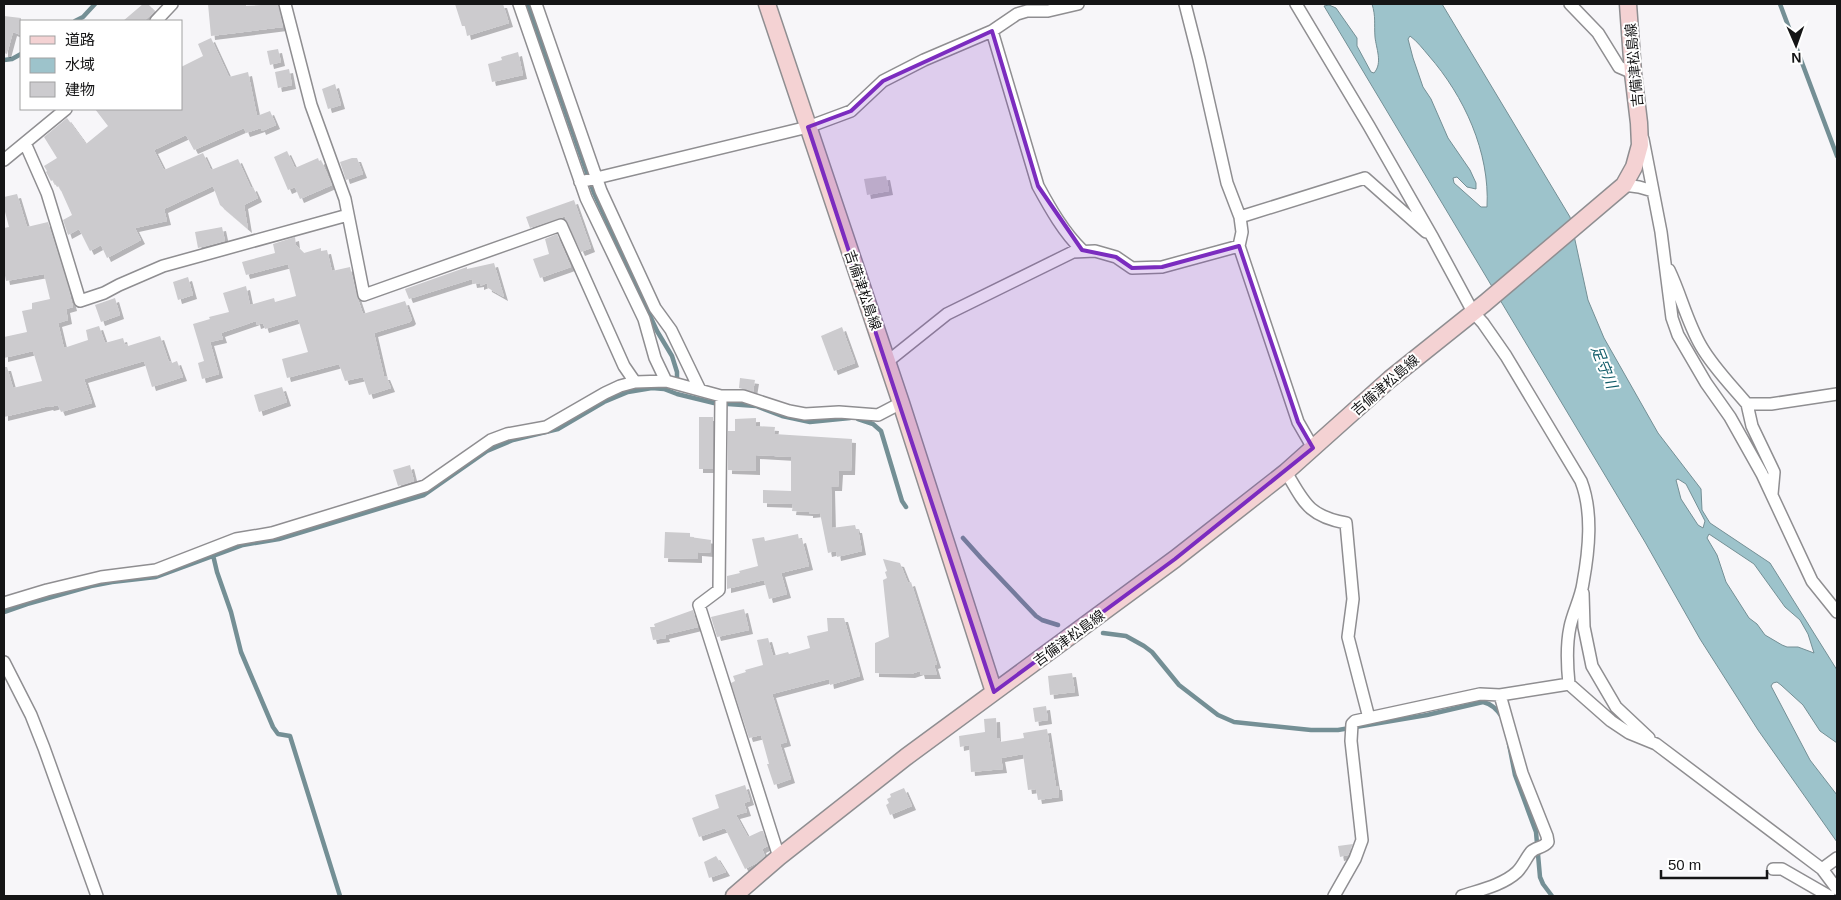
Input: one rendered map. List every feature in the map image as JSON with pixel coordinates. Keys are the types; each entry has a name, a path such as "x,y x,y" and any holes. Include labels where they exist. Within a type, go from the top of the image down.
{"main road":[{"name":"吉備津松島線","path":"767,4 901,403 994,692"},
{"name":"吉備津松島線","path":"734,896 778,857 906,757 1175,559 1286,472 1390,379 1479,308 1624,185 1634,166 1640,146 1628,4"}],"street":[{"path":"157,20 172,4"},
{"path":"285,4 311,105 345,198 364,294 561,225 624,366 636,382"},
{"path":"518,4 580,182 600,229 644,319 655,358 668,382"},
{"path":"536,4 597,178 655,308 671,330 698,388"},
{"path":"580,182 808,127 851,111 883,81 924,60 992,31 1017,14 1028,11 1048,11 1078,4"},
{"path":"1185,4 1227,183 1240,217 1242,232 1238,246 1298,422 1313,448"},
{"path":"1296,4 1370,126 1433,238 1479,308 1483,323 1506,356 1581,481 1586,496 1588,518 1583,584 1584,627 1592,666 1616,707 1656,744 1829,864 1837,889"},
{"path":"1570,4 1598,33 1619,67 1633,73"},
{"path":"992,31 1038,186 1048,206 1082,250"},
{"path":"4,160 65,110"},
{"path":"1639,123 1665,260 1672,318 1678,335 1706,384 1730,418 1762,474 1812,581 1837,612"},
{"path":"25,143 47,193 80,301 104,293 163,266 348,215"},
{"path":"1240,217 1365,178 1433,238"},
{"path":"1624,185 1653,191"},
{"path":"887,362 947,314 1059,257 1073,252 1082,250 1095,251 1116,257 1132,268 1162,267 1238,246"},
{"path":"1665,260 1701,345 1717,369 1746,404 1752,426 1774,472 1772,495"},
{"path":"4,602 101,577 156,570 236,539 272,533 425,486 491,440 507,434 546,427 605,393 620,386 636,382 668,382 698,388 721,401 743,396 789,411 805,414 839,412 878,414 901,403"},
{"path":"1746,404 1771,404 1837,394"},
{"path":"721,401 719,590 699,605 778,857"},
{"path":"1286,472 1306,505 1329,520 1346,523 1353,599 1348,637 1369,718"},
{"path":"1583,584 1570,626 1567,664 1569,684 1611,721 1629,733 1656,744"},
{"path":"4,662 31,715 97,896"},
{"path":"1334,896 1355,859 1362,840 1351,729 1355,721 1480,694 1500,694 1569,684"},
{"path":"1462,896 1513,875 1532,851 1548,842 1522,773 1500,694"},
{"path":"1773,869 1782,869 1829,896"}],"highlighted area":[{"path":"992,31 1038,186 1082,250 1116,257 1132,268 1162,267 1239,246 1298,422 1313,448 1175,559 994,692 808,127 851,111 883,81"}],"water":[{"name":"足守川","path":"1372,4 1442,4 1570,217 1588,300 1604,338 1658,433 1701,489 1702,510 1710,523 1770,563 1837,670 1837,743 1820,731 1803,705 1781,685 1777,682 1771,686 1810,760 1837,795 1837,842 1758,730 1700,639 1645,542 1324,6 1329,5 1336,8 1357,38 1357,46 1371,72 1374,73 1379,60","holes":["1410,36 1442,72 1464,107 1479,146 1484,166 1487,186 1487,207 1481,207 1454,183 1453,178 1457,177 1467,187 1476,189 1476,183 1470,170 1448,138 1431,99 1423,87 1408,39","1678,479 1686,484 1705,521 1703,528 1698,525 1681,499 1676,480","1709,534 1754,564 1785,607 1800,620 1808,634 1814,653 1798,647 1782,645 1765,635 1757,624 1749,618 1726,582 1717,555 1707,538"]}],"building":[{"path":"143,4 148,4 155,11 145,20 124,20"},
{"path":"208,4 246,4 246,6 278,4 283,27 211,36"},
{"path":"455,4 503,4 509,23 467,36 465,26 462,26"},
{"path":"4,16 21,18 20,35 13,32 7,54 4,53"},
{"path":"211,38 229,77 248,72 257,116 270,111 276,125 262,131 261,128 246,133 244,128 194,150 186,135 154,150 164,170 203,153 211,170 238,159 251,188 253,187 258,198 244,205 248,229 220,205 213,186 164,209 167,221 135,228 141,240 107,258 101,245 90,251 79,229 68,235 63,220 72,215 59,186 57,187 53,180 51,181 46,172 44,166 57,158 44,137 67,118 86,144 108,126 96,110 182,110 182,66 203,56 198,44"},
{"path":"278,49 281,62 270,65 267,51"},
{"path":"518,52 523,75 492,82 488,64 502,60 501,57"},
{"path":"289,69 292,85 278,88 275,72"},
{"path":"335,84 341,105 328,109 322,89"},
{"path":"287,151 295,168 318,158 319,161 321,160 332,185 300,199 295,187 288,190 274,157"},
{"path":"357,158 363,174 346,180 340,162"},
{"path":"886,176 889,191 867,195 864,179"},
{"path":"17,194 27,227 48,222 68,286 73,307 66,309 68,320 58,323 64,348 88,340 86,330 99,326 105,343 123,338 125,345 127,344 128,346 160,336 169,362 177,361 183,377 152,387 144,361 84,379 92,403 61,412 58,405 4,417 4,367 7,367 13,388 42,381 33,351 4,358 4,337 27,332 22,311 32,309 32,303 50,299 44,274 6,281 4,270 4,228 9,227 4,208 4,197"},
{"path":"574,200 591,248 581,252 565,219 566,216 530,228 526,217"},
{"path":"222,227 225,241 198,248 195,232"},
{"path":"557,234 571,267 540,278 533,259 549,254 545,239"},
{"path":"295,237 296,245 304,253 321,248 321,251 327,250 332,271 350,267 363,314 405,301 412,320 374,333 384,376 386,376 391,388 369,395 363,377 345,381 339,364 287,378 282,359 308,352 298,319 265,329 263,323 257,325 256,321 221,333 223,339 210,342 219,374 202,379 198,363 204,361 193,324 210,319 209,317 229,312 223,293 246,286 250,305 274,298 275,302 296,296 288,264 246,275 242,262 275,253 273,244"},
{"path":"494,263 504,297 488,288 487,283 480,286 480,283 473,284 472,279 409,299 405,289 467,267 467,269"},
{"path":"188,277 193,295 178,300 173,282"},
{"path":"115,298 120,315 101,322 95,305"},
{"path":"842,327 855,363 834,371 821,336"},
{"path":"740,378 755,380 753,392 739,388"},
{"path":"282,387 287,402 259,412 254,395"},
{"path":"699,417 713,417 713,469 699,469"},
{"path":"756,418 756,426 775,427 774,434 852,439 851,471 839,471 838,487 831,487 832,528 855,525 856,529 858,529 862,551 837,557 836,551 828,553 820,513 809,514 809,512 792,511 793,504 763,503 763,490 791,491 791,457 756,455 756,471 728,470 728,431 735,431 735,419"},
{"path":"410,465 414,481 398,486 393,470"},
{"path":"665,532 690,533 690,537 711,540 710,553 698,552 698,559 664,558"},
{"path":"798,534 799,540 802,539 809,566 781,573 787,594 769,599 764,580 727,589 727,576 758,566 752,539 764,537 765,541"},
{"path":"883,559 900,563 908,583 911,582 937,664 934,665 937,675 921,675 920,671 911,674 875,673 875,643 889,637 883,580 887,578 885,572 887,571"},
{"path":"744,609 749,630 717,637 711,617"},
{"path":"693,610 698,627 665,635 666,638 653,640 650,627 655,627 654,624"},
{"path":"827,618 844,618 860,676 830,685 829,679 772,694 787,742 780,744 791,779 774,785 761,735 749,738 731,683 735,681 733,676 746,672 745,670 763,665 757,640 768,638 773,656 810,648 807,636 828,631"},
{"path":"1072,673 1075,692 1050,695 1048,676"},
{"path":"1046,706 1048,720 1035,722 1033,708"},
{"path":"996,718 997,738 1000,738 1000,742 1024,738 1023,733 1047,729 1059,797 1038,800 1036,789 1028,790 1023,754 1001,758 1003,769 971,772 969,745 960,747 959,736 985,732 984,719"},
{"path":"745,785 750,801 744,803 747,812 736,815 748,837 763,831 768,846 762,849 765,856 757,863 745,869 725,828 699,837 692,818 719,808 715,795"},
{"path":"904,788 912,806 890,815 886,805 889,803 887,799 891,797 890,794"},
{"path":"1353,844 1348,855 1340,857 1338,846"},
{"path":"716,856 726,872 709,878 704,862"}],"waterway":[{"path":"77,20 83,17 95,4"},
{"path":"528,4 594,193 657,331 672,356 677,372 677,383"},
{"path":"1780,4 1837,156"},
{"path":"4,60 12,59 20,55"},
{"path":"4,612 91,586 156,577 243,545 279,539 424,495 487,451 513,440 558,429 604,402 628,392 652,388 664,389 714,403 756,406 782,416 810,422 850,418"},
{"path":"858,419 873,424 881,431 902,501 906,507"},
{"path":"963,538 1036,616 1058,625"},
{"path":"213,555 241,652 273,727 278,734 290,736 340,896"},
{"path":"1103,633 1126,636 1144,646 1152,652 1179,685 1218,715 1234,722 1311,730 1338,730 1427,715 1483,702 1494,707 1502,717"},
{"path":"1509,744 1515,775 1536,832 1540,877 1552,896"}]}
